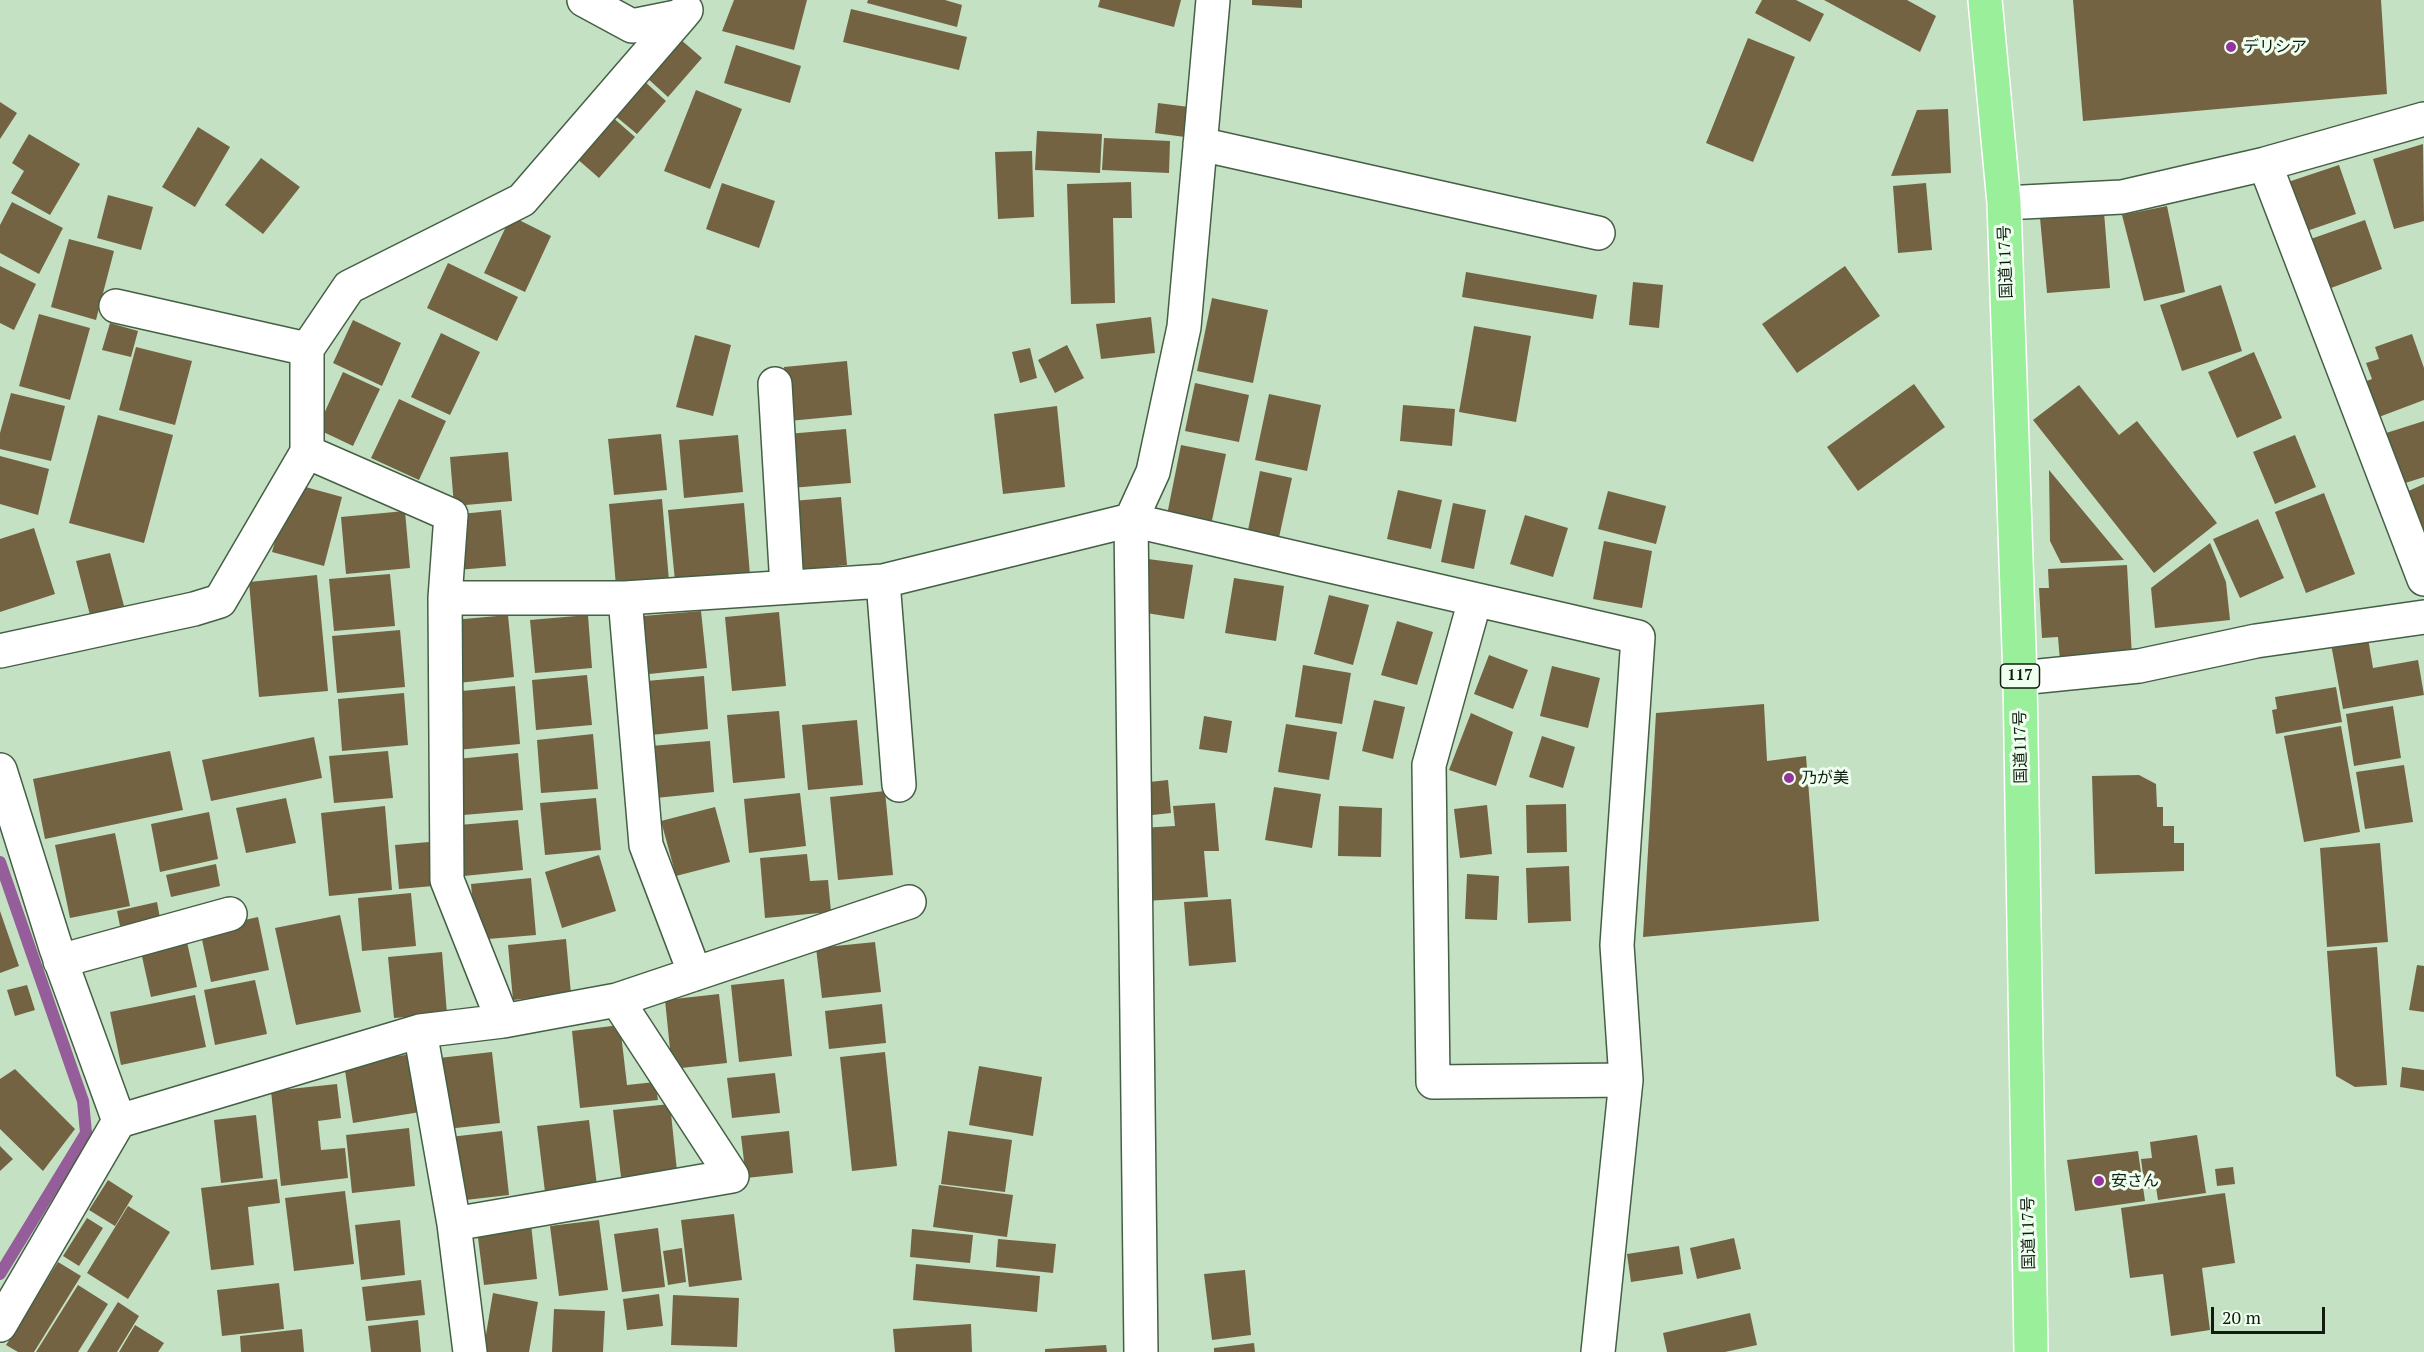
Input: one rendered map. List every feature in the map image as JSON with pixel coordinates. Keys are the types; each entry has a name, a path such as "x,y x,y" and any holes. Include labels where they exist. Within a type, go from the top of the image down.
{"highway":[{"name":"国道117号","path":"1985,0 2004,203 2020,678 2031,1352"}],"street":[{"path":"584,0 632,26 687,8"},
{"path":"1141,1352 1131,520 1153,472 1184,327 1213,0"},
{"path":"0,651 194,609 220,601 307,452 307,349 349,287 522,200 687,8"},
{"path":"2004,203 2122,197 2265,164 2424,119"},
{"path":"1200,144 1598,233"},
{"path":"2265,164 2424,579"},
{"path":"116,306 307,349"},
{"path":"775,384 787,587"},
{"path":"307,452 451,515 445,598 447,880 502,1021"},
{"path":"445,598 625,598 883,580 1131,520 1638,637 1617,945 1626,1080 1599,1352"},
{"path":"883,580 899,785"},
{"path":"625,598 646,845 695,974"},
{"path":"1475,600 1429,765 1433,1082 1626,1080"},
{"path":"2020,678 2139,666 2256,641 2424,617"},
{"path":"0,770 60,961 119,1121"},
{"path":"0,1325 119,1121 420,1031 502,1021 617,1000 909,902"},
{"path":"60,961 230,914"},
{"path":"454,1224 732,1176 617,1000"},
{"path":"420,1031 454,1224 470,1352"}],"building":[{"path":"734,0 807,0 794,50 722,31"},
{"path":"868,0 945,0 962,5 957,27 867,3"},
{"path":"1100,0 1181,0 1174,27 1098,7"},
{"path":"1252,0 1302,0 1302,8 1252,5"},
{"path":"1762,0 1796,0 1824,14 1810,42 1755,13"},
{"path":"1824,0 1907,0 1936,16 1920,52"},
{"name":"デリシア","path":"2073,0 2381,0 2387,94 2083,121"},
{"path":"851,9 967,37 959,70 843,42"},
{"path":"1748,38 1795,57 1753,162 1706,143"},
{"path":"680,39 702,58 668,97 646,77"},
{"path":"736,45 801,66 790,103 724,83"},
{"path":"643,80 666,101 637,134 613,114"},
{"path":"696,90 742,109 710,189 664,171"},
{"path":"0,102 17,113 0,139"},
{"path":"1158,103 1189,107 1185,137 1155,133"},
{"path":"1948,109 1951,173 1891,176 1917,110"},
{"path":"611,116 635,137 599,178 575,157"},
{"path":"198,127 230,147 195,207 162,187"},
{"path":"1037,131 1102,134 1100,173 1035,170"},
{"path":"29,134 80,164 50,215 11,193 24,171 12,163"},
{"path":"1104,138 1170,141 1169,173 1102,170"},
{"path":"2423,144 2424,221 2394,229 2373,159"},
{"path":"1032,151 1034,217 998,219 995,152"},
{"path":"261,158 300,187 263,234 225,205"},
{"path":"2339,165 2356,214 2304,232 2288,182"},
{"path":"1131,182 1132,218 1113,218 1115,303 1071,304 1067,184"},
{"path":"722,183 775,201 759,248 706,229"},
{"path":"1926,183 1932,250 1898,253 1893,186"},
{"path":"108,195 153,207 141,250 97,238"},
{"path":"12,202 63,228 39,274 0,253 0,225"},
{"path":"2167,206 2185,292 2144,301 2122,215"},
{"path":"2104,212 2110,288 2047,293 2040,218"},
{"path":"511,216 551,236 525,292 484,273"},
{"path":"2365,220 2382,269 2323,291 2305,241"},
{"path":"69,239 114,251 96,320 51,307"},
{"path":"448,263 518,297 497,341 427,308"},
{"path":"0,266 36,284 14,330 0,323"},
{"path":"1845,266 1880,316 1797,373 1762,324"},
{"path":"1466,272 1597,295 1593,319 1462,297"},
{"path":"1633,282 1663,285 1659,328 1629,325"},
{"path":"2221,285 2242,351 2182,371 2160,305"},
{"path":"1212,298 1268,310 1253,383 1197,371"},
{"path":"39,314 90,328 70,400 19,386"},
{"path":"1151,317 1155,353 1101,359 1096,324"},
{"path":"353,320 401,343 382,386 333,363"},
{"path":"110,323 138,331 131,357 102,350"},
{"path":"1474,326 1531,336 1516,422 1459,412"},
{"path":"441,333 480,352 450,415 411,397"},
{"path":"2412,334 2424,368 2424,400 2371,420 2364,382 2372,379 2366,363 2379,359 2375,347"},
{"path":"695,335 731,345 713,416 676,407"},
{"path":"1067,345 1084,378 1055,393 1038,360"},
{"path":"136,347 192,361 175,425 119,410"},
{"path":"1030,348 1037,378 1020,383 1012,352"},
{"path":"2254,352 2282,418 2237,438 2208,372"},
{"path":"847,361 852,415 789,421 784,367"},
{"path":"343,372 380,389 353,446 317,429"},
{"path":"1195,383 1249,395 1239,442 1185,431"},
{"path":"1914,384 1945,427 1858,491 1827,447"},
{"path":"2079,385 2119,435 2137,421 2217,523 2154,573 2033,420"},
{"path":"11,393 65,406 51,461 0,449 0,433"},
{"path":"1269,394 1321,405 1307,471 1255,460"},
{"path":"399,399 446,421 419,480 371,458"},
{"path":"1403,405 1455,409 1452,446 1400,441"},
{"path":"1057,406 1065,487 1003,494 994,414"},
{"path":"98,415 173,435 144,543 69,523"},
{"path":"2424,421 2424,477 2399,485 2383,434"},
{"path":"846,429 851,483 791,488 787,434"},
{"path":"661,434 667,490 614,495 608,439"},
{"path":"738,435 743,492 684,498 679,440"},
{"path":"2295,435 2316,487 2275,504 2253,452"},
{"path":"1181,445 1226,454 1211,525 1167,515"},
{"path":"508,452 512,501 454,506 450,457"},
{"path":"0,456 49,469 38,515 0,504"},
{"path":"2049,470 2124,560 2061,563 2050,541"},
{"path":"1260,471 1292,478 1278,542 1247,535"},
{"path":"291,483 342,497 324,566 272,552"},
{"path":"2424,484 2424,543 2404,493"},
{"path":"1398,490 1442,500 1431,549 1387,539"},
{"path":"1608,491 1666,506 1656,544 1598,529"},
{"path":"2324,493 2355,574 2306,593 2275,512"},
{"path":"841,497 847,565 798,570 792,501"},
{"path":"662,499 669,581 616,586 609,504"},
{"path":"744,503 750,575 675,581 668,510"},
{"path":"1453,503 1486,510 1474,569 1441,562"},
{"path":"501,510 506,566 457,570 451,515"},
{"path":"405,511 410,568 346,574 341,517"},
{"path":"1525,515 1568,528 1553,577 1510,564"},
{"path":"2258,519 2284,578 2240,598 2213,539"},
{"path":"34,528 55,594 0,612 0,539"},
{"path":"1604,541 1652,551 1642,608 1593,599"},
{"path":"2210,543 2226,582 2230,620 2155,628 2151,588"},
{"path":"110,553 124,606 90,615 76,561"},
{"path":"1148,559 1193,565 1184,619 1140,612"},
{"path":"2127,565 2132,657 2060,661 2058,637 2042,638 2039,588 2049,588 2048,569"},
{"path":"390,574 395,626 334,631 329,579"},
{"path":"317,575 328,691 259,697 249,582"},
{"path":"1234,578 1284,586 1276,641 1225,633"},
{"path":"1329,595 1369,605 1353,665 1314,654"},
{"path":"701,611 707,668 649,674 643,616"},
{"path":"779,612 786,686 732,691 725,617"},
{"path":"508,615 514,677 458,683 453,620"},
{"path":"588,615 592,668 535,673 530,620"},
{"path":"1397,621 1433,632 1417,685 1381,675"},
{"path":"400,630 405,687 337,693 332,636"},
{"path":"2368,638 2373,668 2418,660 2424,695 2343,709 2331,644"},
{"path":"1489,655 1528,670 1513,709 1474,694"},
{"path":"1303,665 1351,673 1342,724 1295,717"},
{"path":"1552,666 1600,678 1588,728 1540,716"},
{"path":"587,675 592,725 536,730 532,680"},
{"path":"704,676 708,729 651,735 646,681"},
{"path":"515,686 520,744 457,750 451,692"},
{"path":"2336,687 2342,722 2276,734 2272,710 2277,709 2275,697"},
{"path":"404,693 408,745 342,751 338,699"},
{"path":"1374,700 1405,707 1393,759 1362,751"},
{"path":"1764,704 1767,761 1806,756 1819,921 1643,937 1656,713"},
{"path":"2393,706 2401,758 2354,766 2346,714"},
{"path":"779,711 785,778 733,783 727,715"},
{"path":"1471,713 1513,732 1496,786 1449,770"},
{"path":"1204,716 1232,721 1227,753 1199,749"},
{"path":"857,720 863,785 808,790 802,725"},
{"path":"1286,724 1337,732 1329,780 1278,772"},
{"path":"2341,726 2360,832 2304,842 2284,736"},
{"path":"593,734 598,789 541,793 537,740"},
{"path":"1542,736 1575,747 1563,788 1529,777"},
{"path":"314,737 322,778 211,801 202,760"},
{"path":"710,741 714,792 656,798 651,746"},
{"path":"170,751 183,810 45,839 33,779"},
{"path":"388,751 393,798 334,803 329,756"},
{"path":"518,753 523,810 463,815 457,759"},
{"path":"2404,765 2413,822 2365,829 2356,772"},
{"path":"2139,775 2156,784 2157,807 2163,807 2163,826 2174,826 2174,843 2184,843 2184,871 2095,874 2092,776"},
{"path":"1168,780 1171,813 1143,816 1140,783"},
{"path":"1274,787 1321,794 1312,848 1265,840"},
{"path":"885,791 893,875 838,880 830,797"},
{"path":"800,793 806,846 749,853 744,799"},
{"path":"286,798 296,843 246,853 236,808"},
{"path":"596,798 601,850 545,855 540,803"},
{"path":"1215,803 1219,851 1204,851 1208,897 1146,901 1140,828 1175,826 1173,806"},
{"path":"1566,804 1567,852 1527,853 1526,805"},
{"path":"1487,805 1492,854 1460,858 1454,809"},
{"path":"385,806 392,890 329,896 321,813"},
{"path":"1339,806 1382,808 1381,857 1338,856"},
{"path":"715,807 730,862 676,876 661,821"},
{"path":"209,812 218,859 160,872 151,824"},
{"path":"518,820 523,870 464,876 459,825"},
{"path":"115,833 130,906 70,918 55,845"},
{"path":"429,842 433,886 399,889 395,845"},
{"path":"2380,843 2388,942 2327,947 2320,848"},
{"path":"807,854 810,881 828,880 831,912 765,918 760,858"},
{"path":"599,855 616,911 562,928 545,872"},
{"path":"216,864 220,886 171,897 166,875"},
{"path":"1569,866 1571,921 1528,923 1526,868"},
{"path":"1467,874 1499,876 1497,920 1465,919"},
{"path":"531,878 536,935 476,940 471,884"},
{"path":"411,893 416,946 362,951 358,898"},
{"path":"1231,899 1236,962 1189,966 1184,902"},
{"path":"157,902 160,918 120,926 117,911"},
{"path":"0,911 19,966 0,973"},
{"path":"340,915 361,1012 296,1025 275,928"},
{"path":"258,917 269,970 211,982 200,930"},
{"path":"566,939 571,994 513,1000 508,945"},
{"path":"187,942 197,987 151,997 141,952"},
{"path":"875,942 881,992 822,998 816,948"},
{"path":"2377,947 2387,1085 2355,1087 2336,1076 2327,951"},
{"path":"442,952 447,1014 394,1018 388,957"},
{"path":"2417,965 2424,966 2424,1012 2409,1010"},
{"path":"784,979 792,1056 739,1062 731,985"},
{"path":"255,980 267,1034 215,1045 204,990"},
{"path":"27,985 35,1010 15,1016 7,990"},
{"path":"719,994 727,1063 672,1069 665,1000"},
{"path":"195,995 206,1047 121,1065 110,1012"},
{"path":"882,1004 886,1043 829,1049 825,1011"},
{"path":"620,1025 627,1085 655,1082 658,1100 580,1108 572,1031"},
{"path":"492,1052 500,1123 447,1129 439,1058"},
{"path":"885,1052 897,1166 852,1171 840,1057"},
{"path":"412,1054 420,1112 353,1123 344,1064"},
{"path":"979,1066 1042,1077 1033,1136 969,1125"},
{"path":"2402,1067 2424,1070 2424,1091 2400,1087"},
{"path":"15,1069 75,1129 43,1171 0,1129 0,1079"},
{"path":"775,1073 780,1113 732,1118 727,1078"},
{"path":"337,1084 341,1118 318,1121 321,1150 345,1148 348,1178 281,1186 271,1091"},
{"path":"670,1104 677,1171 621,1177 613,1110"},
{"path":"256,1115 263,1178 221,1183 214,1120"},
{"path":"589,1120 597,1186 545,1192 537,1126"},
{"path":"409,1128 415,1186 352,1193 346,1135"},
{"path":"502,1131 509,1195 457,1201 450,1137"},
{"path":"789,1131 793,1173 746,1178 741,1136"},
{"path":"948,1131 1012,1140 1005,1192 941,1184"},
{"path":"2197,1135 2206,1193 2158,1200 2156,1187 2145,1189 2141,1159 2152,1158 2150,1142"},
{"path":"0,1146 13,1159 0,1171"},
{"path":"2138,1151 2145,1201 2075,1211 2067,1160"},
{"path":"2233,1167 2235,1184 2217,1186 2215,1169"},
{"path":"277,1179 280,1203 248,1207 254,1265 211,1270 201,1188"},
{"path":"108,1180 133,1196 115,1226 89,1210"},
{"path":"939,1185 1013,1195 1007,1237 933,1227"},
{"path":"345,1191 354,1264 294,1271 285,1198"},
{"path":"2225,1193 2235,1263 2202,1268 2210,1330 2171,1336 2163,1274 2130,1278 2121,1208"},
{"path":"128,1206 170,1232 128,1299 87,1273"},
{"path":"734,1214 742,1280 689,1287 681,1220"},
{"path":"87,1218 103,1228 79,1266 63,1256"},
{"path":"400,1220 405,1275 361,1280 355,1225"},
{"path":"599,1220 608,1290 559,1296 550,1226"},
{"path":"531,1224 537,1279 484,1285 477,1230"},
{"path":"658,1228 665,1287 622,1292 614,1234"},
{"path":"912,1229 973,1235 970,1263 910,1257"},
{"path":"1734,1238 1741,1269 1697,1279 1690,1248"},
{"path":"998,1239 1056,1244 1053,1273 996,1267"},
{"path":"1679,1246 1683,1274 1631,1282 1627,1254"},
{"path":"682,1248 686,1282 668,1285 663,1251"},
{"path":"58,1262 81,1276 34,1352 18,1352 6,1345"},
{"path":"916,1264 1040,1276 1037,1312 913,1300"},
{"path":"1245,1270 1251,1335 1212,1340 1204,1274"},
{"path":"421,1280 425,1315 366,1321 362,1287"},
{"path":"279,1283 284,1329 222,1336 217,1290"},
{"path":"78,1285 108,1304 78,1352 36,1352"},
{"path":"493,1293 538,1302 529,1352 483,1352"},
{"path":"659,1294 663,1326 627,1330 623,1299"},
{"path":"673,1295 739,1298 737,1347 671,1345"},
{"path":"118,1302 139,1316 117,1352 87,1352"},
{"path":"554,1309 605,1311 603,1352 552,1352"},
{"path":"1750,1313 1757,1345 1725,1352 1667,1352 1663,1333"},
{"path":"418,1320 421,1352 371,1352 368,1326"},
{"path":"971,1324 972,1352 895,1352 893,1329"},
{"path":"135,1325 164,1343 158,1352 119,1352"},
{"path":"302,1329 304,1352 241,1352 240,1336"},
{"path":"1254,1343 1255,1352 1214,1352 1214,1348"},
{"path":"1106,1345 1107,1352 1045,1352 1045,1349"}],"waterway":[{"path":"0,862 83,1101 86,1133 0,1274"}],"place":[{"name":"デリシア","path":"2231,47"},
{"name":"乃が美","path":"1789,778"},
{"name":"安さん","path":"2099,1181"}]}
